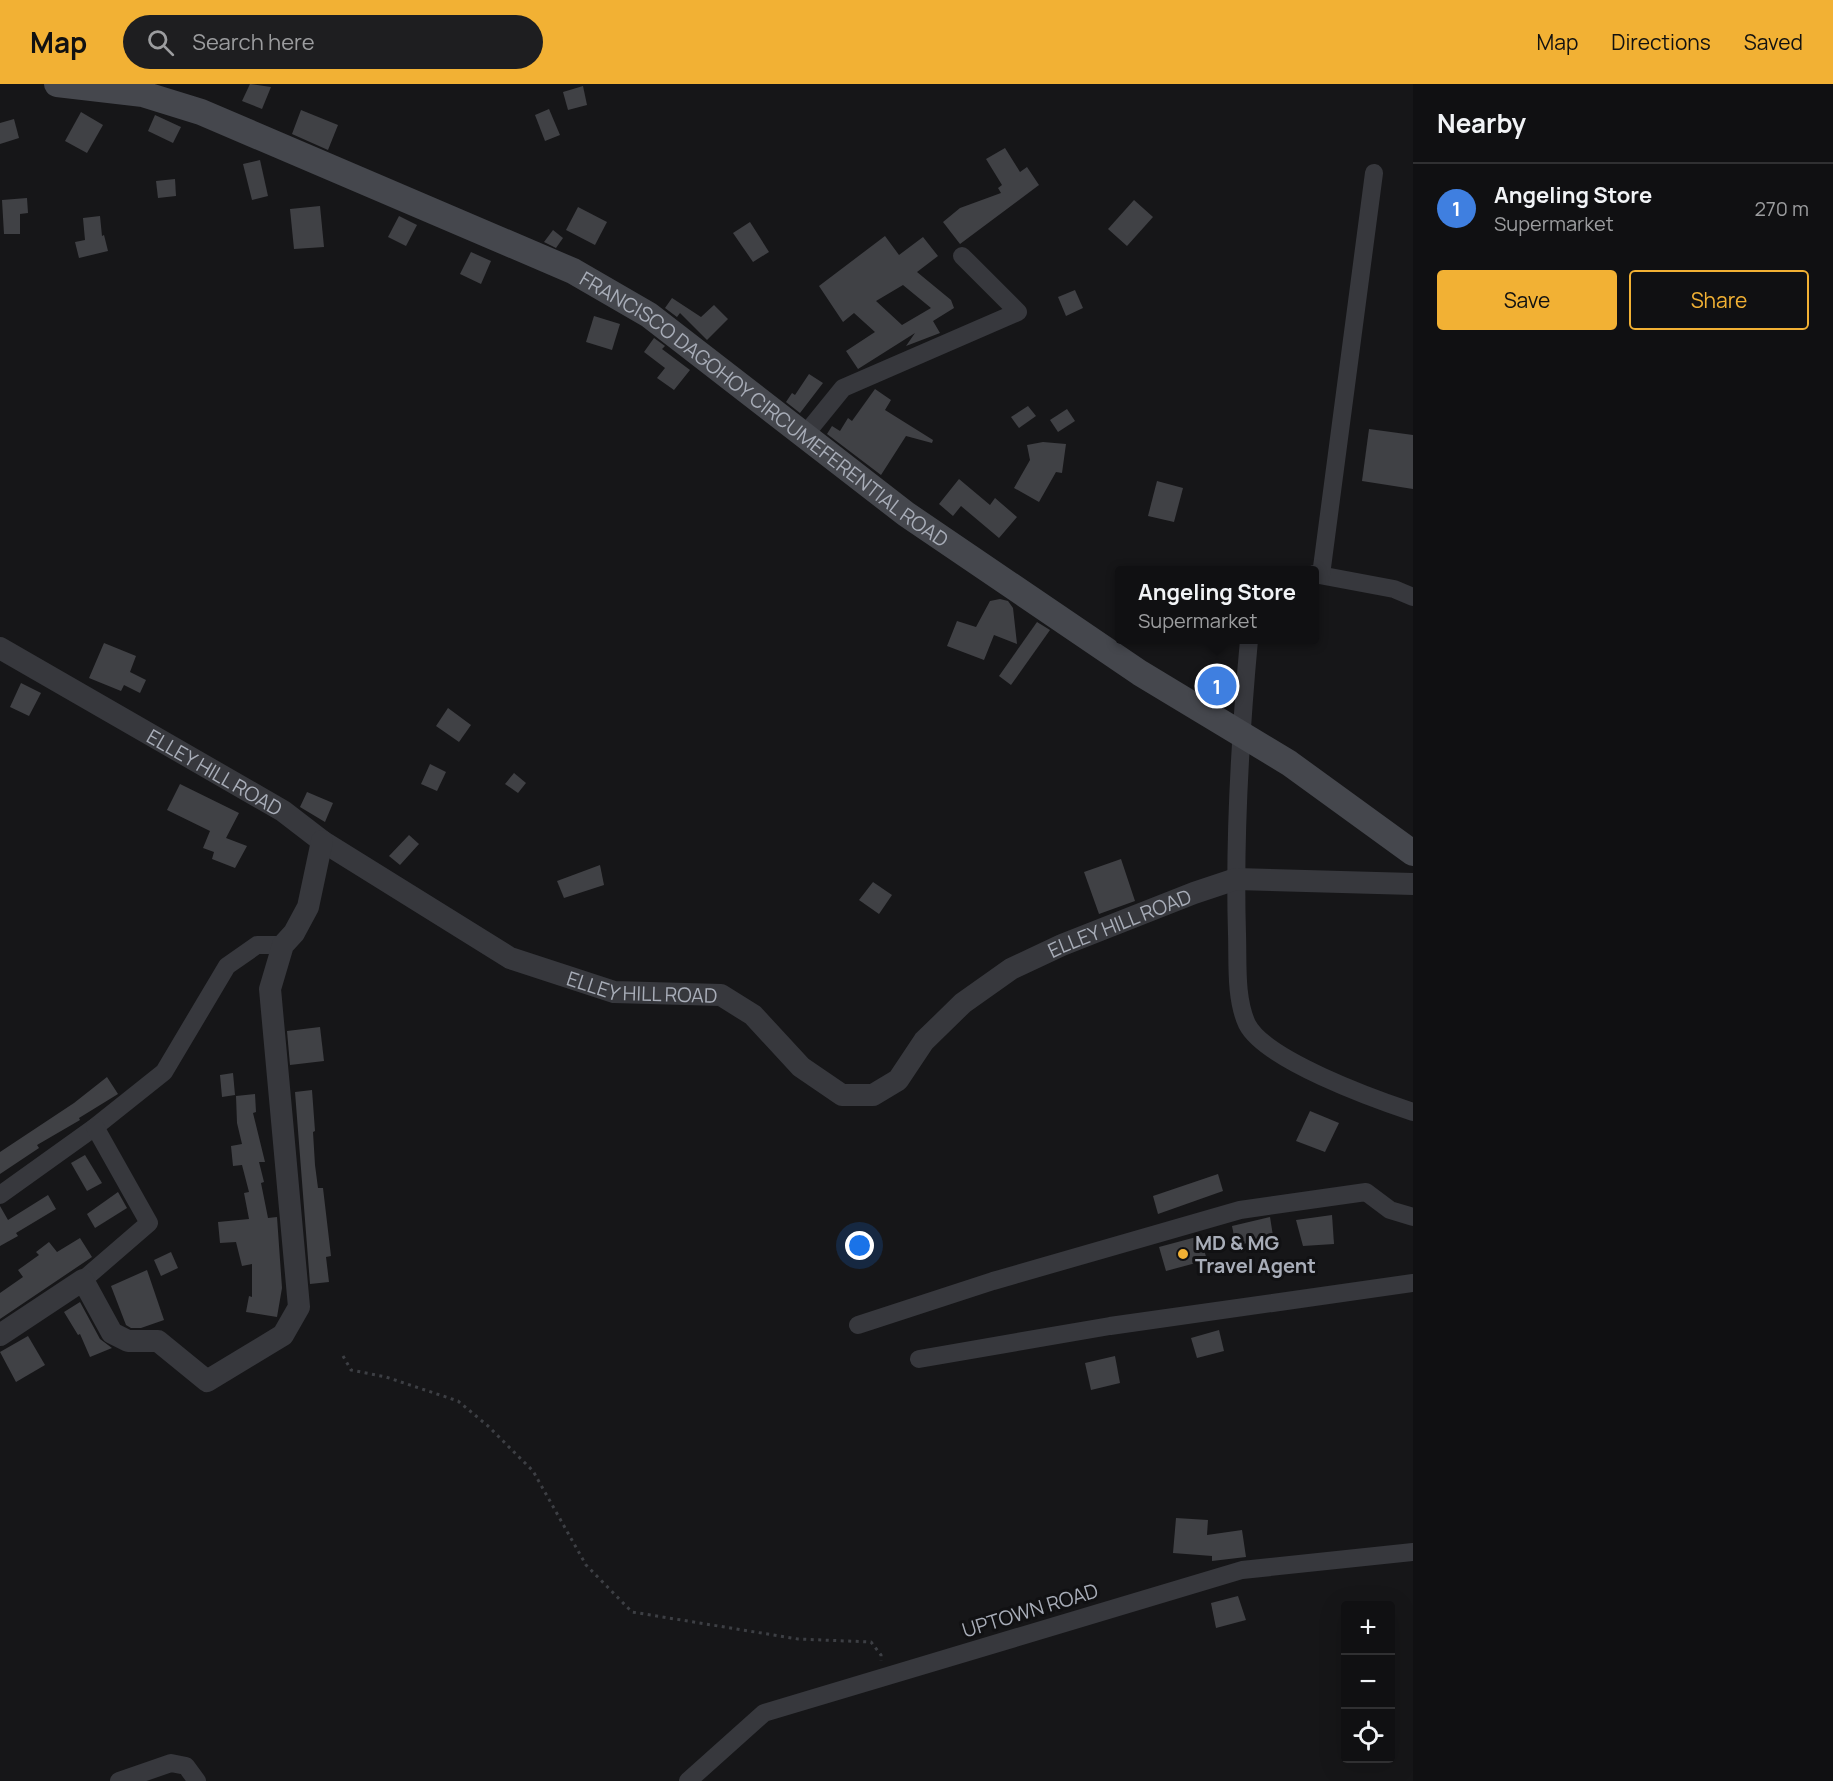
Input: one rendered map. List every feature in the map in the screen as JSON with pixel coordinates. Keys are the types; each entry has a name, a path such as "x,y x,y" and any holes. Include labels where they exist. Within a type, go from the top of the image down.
{"main road":[{"name":"FRANCISCO DAGOHOY CIRCUMEFERENTIAL ROAD","path":"57,84 143,94 201,112 573,271 649,315 906,514 1140,674 1241,732 1289,763 1413,853"}],"street":[{"path":"1319,568 1374,173"},
{"path":"804,436 843,388 1018,312 962,256"},
{"path":"1319,575 1394,589 1413,597"},
{"path":"1249,644 1241,732 1236,879 1238,984 1248,1024 1273,1050 1363,1096 1413,1112"},
{"name":"ELLEY HILL ROAD","path":"0,648 283,811 322,841 510,958 614,992 721,995 753,1015 801,1067 842,1095 873,1095 898,1080 924,1041 955,1011 1011,969 1062,945 1236,879 1413,884"},
{"path":"83,1280 112,1333 128,1341 158,1341 207,1380 283,1335 299,1307 270,989 283,945 294,933 308,907 322,841"},
{"path":"0,1195 95,1127 164,1072 227,966 258,945 283,945"},
{"path":"0,1335 83,1280 149,1223 95,1127"},
{"path":"858,1325 993,1281 1240,1210 1366,1192 1390,1210 1413,1217"},
{"path":"919,1359 1110,1326 1413,1283"},
{"name":"UPTOWN ROAD","path":"687,1781 764,1713 1242,1570 1413,1552"},
{"path":"119,1781 171,1763 186,1766 197,1781"}],"path":[{"path":"343,1356 351,1370 386,1377 458,1401 488,1426 533,1471 586,1565 632,1612 798,1639 871,1642 881,1656 882,1678"}],"building":[{"path":"250,84 271,87 262,109 242,101"},
{"path":"583,86 587,105 568,110 563,92"},
{"path":"549,109 560,135 545,141 535,115"},
{"path":"301,110 338,125 328,150 292,134"},
{"path":"81,112 103,125 87,153 65,141"},
{"path":"155,115 181,127 173,143 148,131"},
{"path":"14,119 19,138 0,144 0,123"},
{"path":"1005,148 1020,172 1027,167 1039,185 960,244 943,222 960,208 1001,193 998,188 1002,185 986,159"},
{"path":"260,160 268,196 252,200 243,164"},
{"path":"175,179 176,196 158,198 156,181"},
{"path":"27,198 28,213 20,214 20,234 4,234 2,200"},
{"path":"1134,200 1153,217 1127,246 1108,229"},
{"path":"320,206 324,247 294,249 290,209"},
{"path":"578,207 607,222 595,245 566,230"},
{"path":"100,216 102,236 104,235 108,251 79,258 75,242 85,240 83,218"},
{"path":"399,216 417,225 406,246 388,237"},
{"path":"750,222 769,252 753,262 733,233"},
{"path":"553,230 563,238 556,248 544,242"},
{"path":"885,236 899,255 923,237 938,256 917,272 951,300 954,308 933,321 940,333 906,346 915,333 858,369 846,351 875,332 854,313 843,322 819,286","holes":["903,285 931,308 902,325 876,301"]},
{"path":"471,252 491,261 481,284 460,274"},
{"path":"1075,290 1083,308 1066,316 1058,297"},
{"path":"672,298 701,317 714,305 728,319 707,340 680,313 677,317 665,308"},
{"path":"594,316 620,324 612,350 586,342"},
{"path":"654,338 665,346 662,349 690,370 674,390 657,378 665,368 644,352"},
{"path":"809,374 823,383 800,413 786,402 792,393 795,395"},
{"path":"875,389 891,400 885,410 933,440 932,443 906,436 881,475 827,434 832,426 840,431 848,418 852,421"},
{"path":"1028,406 1036,416 1019,428 1011,417"},
{"path":"1067,409 1075,421 1058,432 1050,420"},
{"path":"1369,429 1413,435 1413,489 1362,481"},
{"path":"1043,442 1066,444 1062,473 1056,472 1039,502 1014,488 1030,460 1027,445"},
{"path":"959,479 990,505 995,498 1017,517 999,538 961,506 953,516 939,504"},
{"path":"1157,481 1183,488 1174,522 1148,516"},
{"path":"1000,599 1008,601 1013,608 1017,644 994,635 984,660 947,646 957,621 976,627 990,601"},
{"path":"1037,622 1050,630 1011,685 999,676"},
{"path":"104,643 136,656 130,672 146,680 140,693 124,685 121,691 89,678"},
{"path":"21,683 41,693 29,716 10,707"},
{"path":"448,708 471,725 459,742 436,726"},
{"path":"430,764 446,772 437,791 421,784"},
{"path":"514,773 526,783 518,793 505,784"},
{"path":"180,784 239,813 226,838 247,846 235,868 212,859 214,852 203,848 210,831 167,810"},
{"path":"307,792 333,803 325,822 300,807"},
{"path":"409,835 419,844 400,865 389,856"},
{"path":"1121,859 1135,901 1099,914 1084,872"},
{"path":"600,865 604,885 564,898 557,881"},
{"path":"873,882 892,895 879,914 859,900"},
{"path":"320,1027 324,1061 290,1065 287,1031"},
{"path":"233,1073 235,1095 222,1097 220,1075"},
{"path":"107,1077 118,1094 37,1145 39,1148 0,1174 0,1152 74,1103"},
{"path":"312,1090 315,1165 318,1188 323,1188 331,1256 326,1257 329,1282 310,1284 295,1092"},
{"path":"255,1094 256,1112 253,1113 265,1162 259,1162 264,1182 261,1183 268,1218 277,1217 282,1288 277,1317 246,1312 249,1296 252,1297 252,1264 242,1266 236,1242 220,1243 218,1222 249,1219 244,1193 249,1192 242,1165 233,1166 231,1146 242,1144 237,1123 236,1096"},
{"path":"1310,1111 1339,1123 1325,1152 1296,1141"},
{"path":"85,1155 102,1183 87,1191 71,1163"},
{"path":"1218,1174 1223,1191 1158,1214 1153,1196"},
{"path":"118,1192 127,1208 95,1228 87,1214"},
{"path":"48,1195 56,1209 16,1233 18,1236 0,1246 0,1206 8,1220"},
{"path":"1332,1215 1334,1244 1303,1246 1296,1220"},
{"path":"1270,1217 1273,1236 1236,1246 1232,1226"},
{"path":"1200,1236 1207,1260 1166,1271 1159,1247"},
{"path":"80,1238 92,1257 0,1319 0,1293 23,1277 18,1270 39,1255 36,1252 49,1242 57,1252"},
{"path":"171,1252 178,1268 161,1276 154,1260"},
{"path":"147,1270 164,1320 141,1328 131,1328 126,1325 111,1286"},
{"path":"80,1302 100,1339 112,1348 90,1357 80,1334 78,1335 64,1312"},
{"path":"1219,1330 1224,1351 1197,1358 1191,1338"},
{"path":"28,1336 45,1365 16,1382 0,1352"},
{"path":"1115,1356 1120,1383 1091,1390 1085,1363"},
{"path":"1176,1518 1208,1520 1207,1535 1242,1530 1246,1557 1212,1561 1212,1556 1173,1553"},
{"path":"1238,1596 1246,1620 1216,1628 1211,1603"}],"place":[{"name":"Angeling Store","path":"1217,686"},
{"name":"MD & MG Travel Agent","path":"1183,1254"}]}
